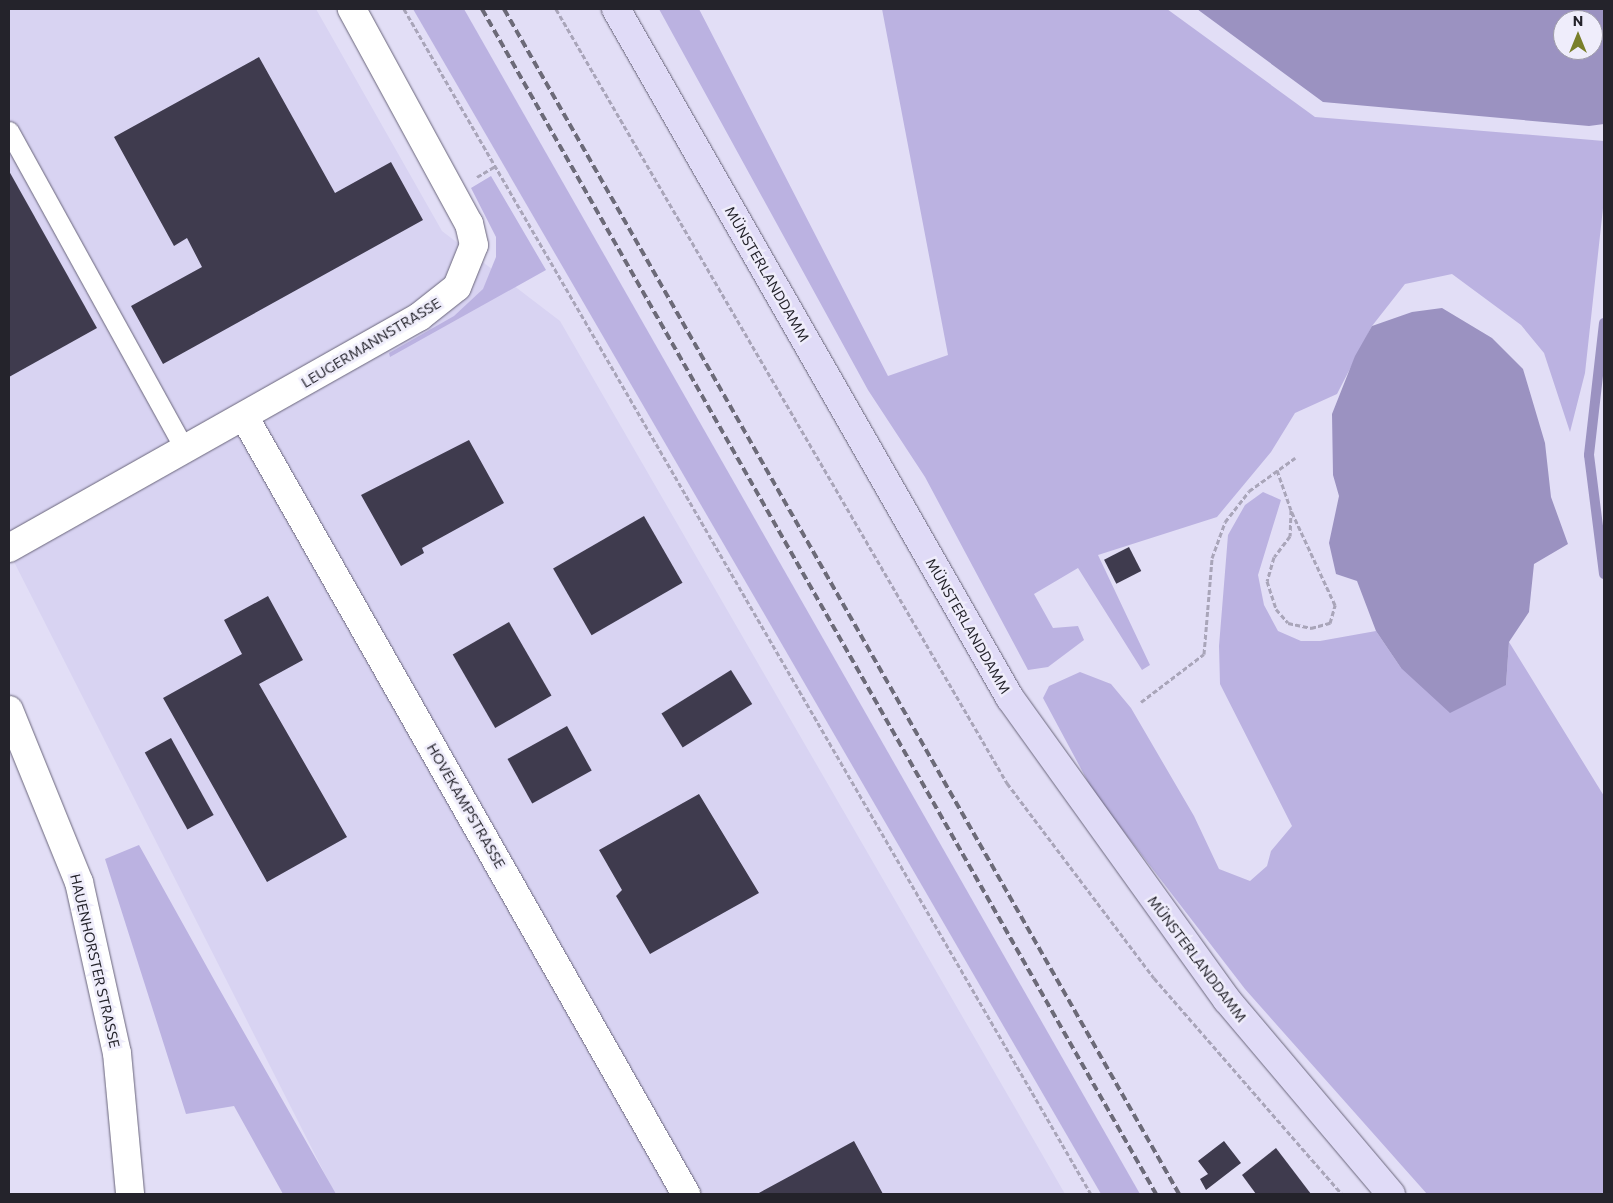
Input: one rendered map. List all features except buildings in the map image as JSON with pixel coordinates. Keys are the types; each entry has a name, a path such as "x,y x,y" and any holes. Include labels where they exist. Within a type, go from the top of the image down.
{"main road":[{"name":"MÜNSTERLANDDAMM","path":"616,9 1010,698 1227,1000 1391,1194"}],"street":[{"name":"LEUGERMANNSTRASSE","path":"9,548 245,418 420,317 457,287 468,268 474,245 458,199 352,9"},
{"name":"HOVEKAMPSTRASSE","path":"245,418 686,1194"},
{"name":"HAUENHORSTER STRASSE","path":"9,710 79,882 117,1053 130,1194"}],"lane":[{"path":"9,132 186,451"}],"path":[{"path":"404,9 1091,1194"},
{"path":"556,9 1007,783 1154,978 1342,1194"},
{"path":"1141,702 1204,654 1212,558 1225,522 1249,491 1295,458"},
{"path":"1277,470 1291,510 1335,605 1330,622 1311,628 1288,623 1276,609 1268,581 1274,557 1290,536 1291,510"}],"shaded area":[{"path":"9,9 316,9 442,231 560,321 1065,1194 335,1194 9,552"},
{"path":"413,9 464,9 1140,1194 1101,1194"},
{"path":"659,9 699,9 888,376 948,355 882,9 1167,9 1315,117 1604,141 1604,199 1585,373 1570,432 1544,353 1521,325 1452,274 1405,284 1372,326 1337,394 1295,413 1271,452 1217,517 1098,555 1150,665 1142,670 1078,568 1034,594 1053,628 1078,626 1084,640 1048,667 1028,670 925,477 868,390"},
{"path":"1197,9 1604,9 1604,124 1589,126 1323,102"},
{"path":"491,176 546,270 390,357 389,353 454,316 483,289 496,257 496,237 471,188"},
{"path":"1442,308 1492,338 1523,369 1545,443 1551,497 1568,544 1534,564 1529,612 1509,642 1506,685 1450,713 1401,668 1376,631 1357,581 1336,574 1329,543 1339,496 1333,475 1332,414 1355,356 1372,326 1412,312"},
{"path":"1263,492 1281,500 1258,575 1264,605 1278,631 1301,641 1320,641 1376,631 1401,668 1506,685 1509,642 1604,796 1604,1194 1427,1194 1245,989 1094,793 1043,698 1049,686 1080,672 1111,684 1131,708 1194,816 1219,869 1250,881 1267,866 1271,851 1292,826 1220,684 1219,646 1228,535 1245,505"},
{"path":"139,845 336,1194 283,1194 234,1106 186,1114 105,859"}],"waterway":[{"path":"1604,323 1589,455 1604,574"}],"railway":[{"path":"482,9 1156,1194"},
{"path":"504,9 1179,1194"}]}
